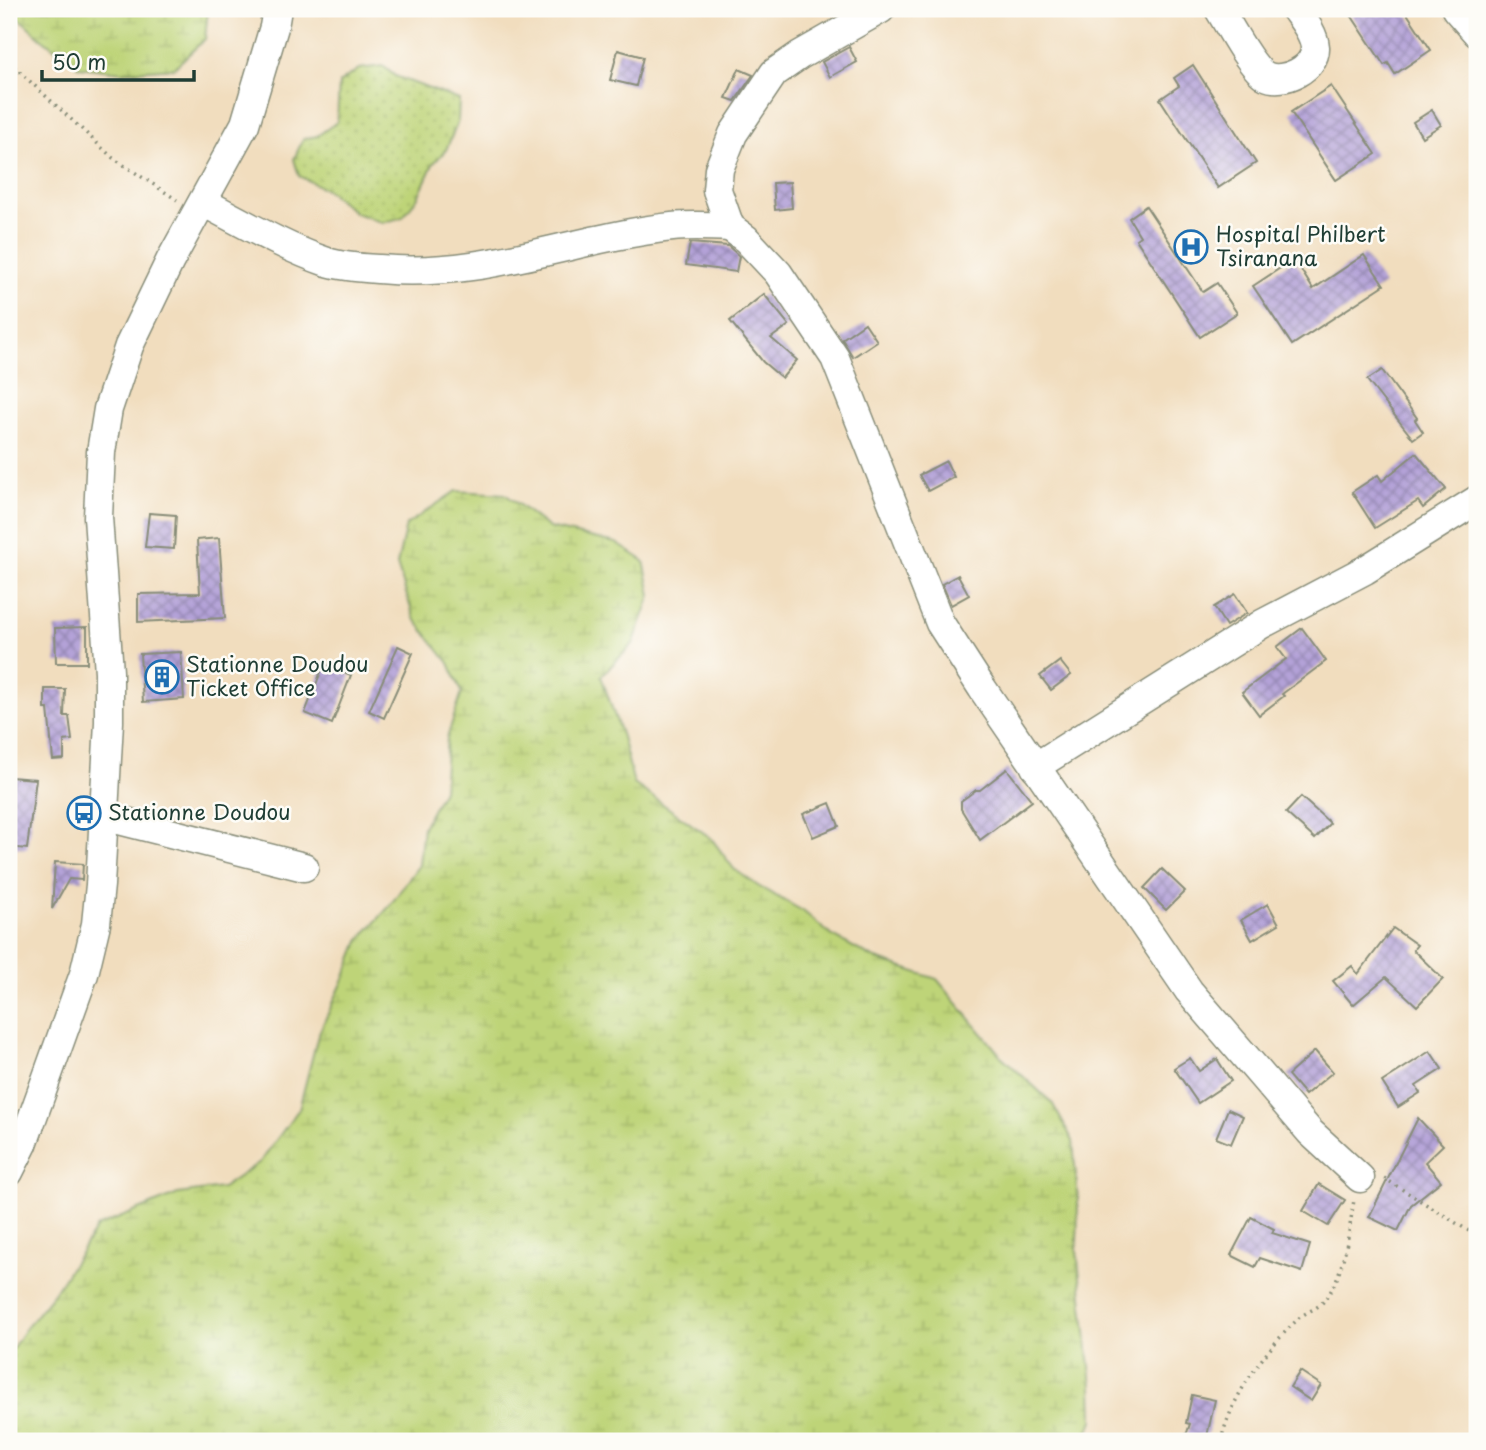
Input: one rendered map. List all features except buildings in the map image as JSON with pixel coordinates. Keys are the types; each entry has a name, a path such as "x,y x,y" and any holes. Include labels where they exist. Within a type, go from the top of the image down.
{"street":[{"path":"9,1172 23,1144 86,965 99,898 109,722 109,672 98,517 101,452 108,409 129,346 170,261 245,124 277,9"},
{"path":"880,9 774,73 733,134 719,169 718,190 730,227 746,239 778,273 835,358 940,623 1035,767 1189,991 1310,1132 1360,1178"},
{"path":"1219,9 1257,69 1267,76 1282,79 1300,72 1315,50 1312,35 1295,9"},
{"path":"1456,9 1477,33"},
{"path":"200,208 328,262 396,271 479,267 614,237 673,227 730,227"},
{"path":"1035,767 1262,624 1365,570 1477,500"},
{"path":"103,816 304,867"}],"path":[{"path":"9,62 113,158 200,208"},
{"path":"1221,1441 1235,1399 1271,1348 1299,1317 1323,1303 1332,1287 1342,1264 1360,1178 1371,1169 1477,1236"}],"green space":[{"path":"9,9 208,9 205,39 174,68 122,72 79,67"},
{"path":"383,66 395,76 459,100 458,121 446,150 433,164 418,197 403,217 383,223 356,213 325,189 299,176 294,159 303,139 317,136 337,122 339,83 359,69"},
{"path":"456,491 505,494 549,528 616,543 644,561 651,595 633,644 601,676 622,737 634,784 711,838 734,869 803,911 831,935 873,958 937,979 1001,1056 1052,1103 1073,1141 1078,1200 1077,1251 1092,1386 1093,1420 1085,1441 9,1441 9,1354 54,1293 97,1227 178,1194 222,1188 260,1162 299,1109 318,1035 360,939 388,908 419,865 423,827 443,790 447,738 462,692 449,663 414,618 397,565 406,525"}],"place":[{"name":"Hospital Philbert Tsiranana","path":"1191,247"},
{"name":"Stationne Doudou Ticket Office","path":"162,677"},
{"name":"Stationne Doudou","path":"84,813"}]}
